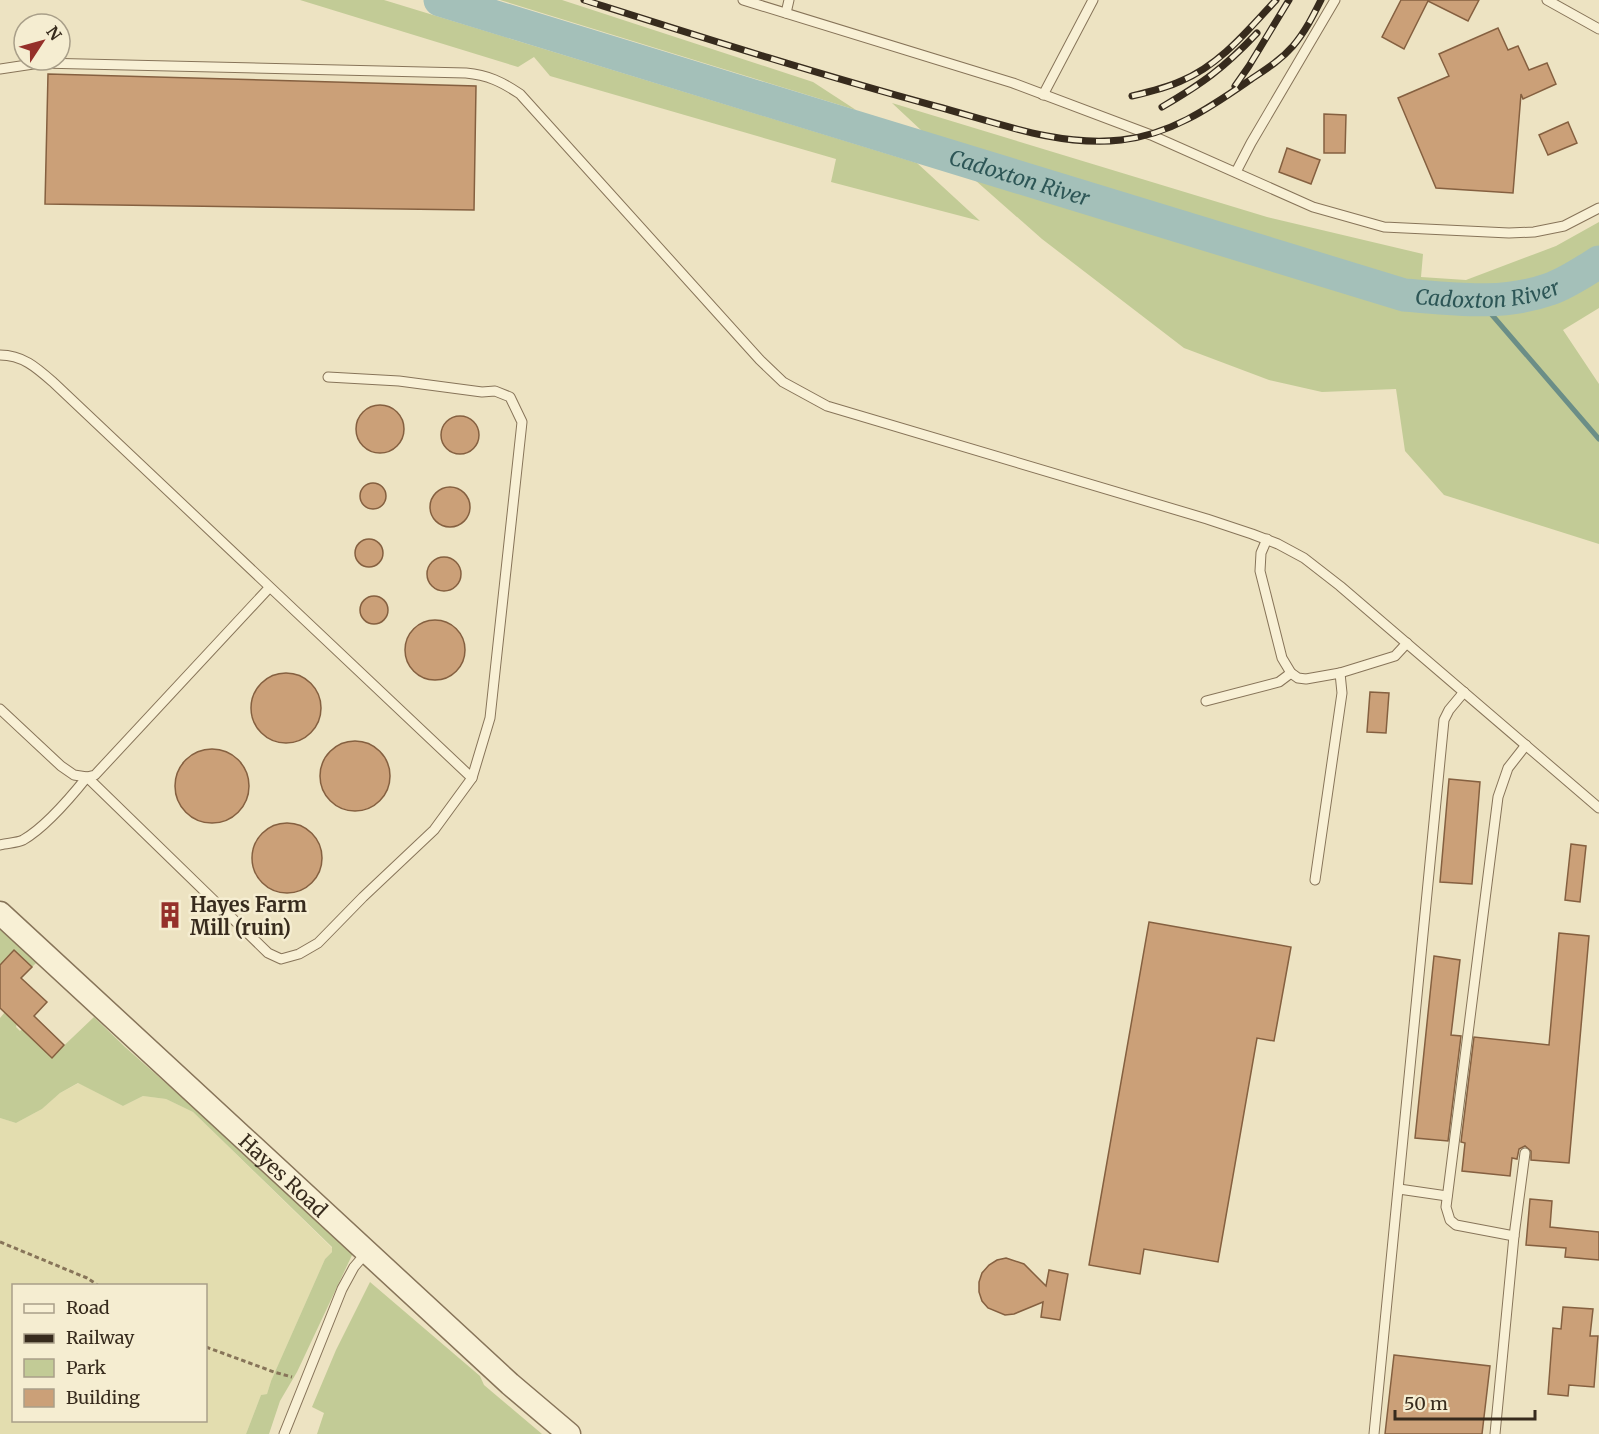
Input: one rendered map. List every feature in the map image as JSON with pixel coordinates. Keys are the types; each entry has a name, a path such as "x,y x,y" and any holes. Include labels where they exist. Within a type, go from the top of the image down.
{"street":[{"name":"Hayes Road","path":"0,913 510,1384 569,1434"}],"lane":[{"path":"743,0 1013,83 1152,135 1313,207 1384,227 1509,233 1533,232 1564,226 1599,208"},
{"path":"786,13 789,0"},
{"path":"1043,95 1093,0"},
{"path":"1236,172 1335,0"},
{"path":"1547,0 1599,29"},
{"path":"0,69 40,63 454,73 484,75 500,81 520,94 760,360 783,382 803,395 827,406 1198,516 1267,539 1304,558 1599,808"},
{"path":"0,355 22,358 38,369 472,778"},
{"path":"87,777 268,953 281,959 299,954 318,943 434,830 472,778 490,718 522,422 510,397 495,391 482,392 399,381 328,377"},
{"path":"1267,539 1261,552 1260,571 1282,658 1298,678 1306,679 1340,673 1395,656 1407,644"},
{"path":"0,709 61,766 74,775 87,777 96,775 269,588"},
{"path":"1206,701 1279,682 1292,673"},
{"path":"1315,880 1342,693 1340,673"},
{"path":"1374,1434 1444,720 1464,692"},
{"path":"1514,1236 1456,1226 1447,1214 1447,1196 1498,796 1508,768 1526,745"},
{"path":"0,844 21,841 35,831 87,777"},
{"path":"1495,1434 1514,1236 1525,1153"},
{"path":"1399,1190 1447,1196"},
{"path":"284,1434 342,1289 354,1268 368,1252"}],"path":[{"path":"0,1242 87,1278 96,1284"},
{"path":"207,1347 274,1372 305,1380"}],"shaded area":[{"path":"79,1083 123,1106 143,1096 166,1099 193,1112 332,1248 332,1252 325,1259 267,1394 261,1395 246,1434 0,1434 0,1118 16,1123 42,1109 60,1093"}],"green space":[{"path":"300,0 384,0 917,163 980,221 831,182 836,159 550,76 534,57 518,67"},
{"path":"500,0 562,0 813,82 856,110"},
{"path":"892,103 1267,217 1423,254 1421,277 1466,280 1556,246 1599,222 1599,308 1563,330 1599,384 1599,544 1444,495 1405,451 1396,389 1322,392 1269,380 1184,348 1042,239"},
{"path":"0,927 37,962 32,967 14,950 0,965"},
{"path":"5,1012 17,1024 16,1027 20,1031 22,1029 52,1057 94,1017 351,1247 353,1253 297,1372 280,1401 269,1434 246,1434 261,1395 267,1394 325,1259 332,1252 332,1247 193,1112 166,1099 143,1096 123,1106 78,1083 60,1093 42,1109 16,1123 0,1118 0,1018"},
{"path":"370,1282 480,1376 484,1385 542,1434 317,1434 324,1413 312,1407 336,1350"}],"building":[{"path":"1401,0 1479,0 1468,21 1428,1 1404,49 1382,37"},
{"path":"1498,28 1508,50 1518,46 1529,70 1547,63 1556,84 1523,99 1521,94 1513,193 1436,188 1398,98 1449,76 1439,54"},
{"path":"48,74 476,86 474,210 45,204"},
{"path":"1324,114 1346,115 1345,153 1324,153"},
{"path":"1568,122 1577,143 1548,155 1539,135"},
{"path":"1287,148 1320,160 1311,184 1279,172"},
{"path":"380,405 397,412 404,429 397,446 380,453 363,446 356,429 363,412"},
{"path":"460,416 474,421 479,435 474,449 460,454 446,449 441,435 446,421"},
{"path":"373,483 382,487 386,496 382,505 373,509 364,505 360,496 364,487"},
{"path":"450,487 458,488 464,493 469,499 469,515 464,521 458,526 450,527 442,526 436,521 431,515 430,507 431,499 436,493 442,488"},
{"path":"369,539 379,543 383,553 379,563 369,567 359,563 355,553 359,543"},
{"path":"444,557 456,562 461,574 456,586 444,591 432,586 427,574 432,562"},
{"path":"374,596 384,600 388,610 384,620 374,624 364,620 360,610 364,600"},
{"path":"435,620 456,629 465,650 456,671 435,680 414,671 405,650 414,629"},
{"path":"286,673 299,676 311,683 318,695 321,708 318,721 311,733 299,740 286,743 273,740 261,733 254,721 251,708 254,695 261,683 273,676"},
{"path":"1370,692 1389,693 1386,733 1367,732"},
{"path":"362,741 375,747 384,756 388,762 390,776 388,790 380,801 369,809 348,811 330,801 322,790 320,769 330,751 341,743"},
{"path":"212,749 233,755 243,765 249,786 243,807 233,817 212,823 191,817 181,807 175,786 181,765 191,755"},
{"path":"1449,779 1480,782 1472,884 1440,882"},
{"path":"294,823 307,829 316,838 320,844 322,858 320,872 312,883 301,891 280,893 262,883 254,872 252,851 262,833 273,825"},
{"path":"1571,844 1586,846 1580,902 1565,900"},
{"name":"Hayes Farm Mill (ruin)","path":"170,906 177,909 180,916 177,923 170,926 163,923 160,916 163,909"},
{"path":"1149,922 1291,947 1274,1041 1257,1038 1218,1262 1144,1249 1140,1274 1089,1265"},
{"path":"1559,933 1589,936 1569,1163 1531,1160 1531,1151 1525,1146 1519,1149 1517,1159 1512,1158 1510,1176 1462,1171 1465,1143 1461,1142 1474,1037 1549,1045"},
{"path":"14,950 32,967 21,978 47,1002 34,1016 64,1045 52,1058 0,1008 0,965"},
{"path":"1434,956 1460,960 1451,1035 1461,1036 1448,1141 1415,1138"},
{"path":"1530,1199 1552,1201 1550,1227 1599,1232 1599,1260 1565,1257 1566,1248 1526,1245"},
{"path":"1006,1258 1024,1264 1046,1286 1049,1270 1068,1274 1060,1320 1041,1317 1043,1302 1014,1314 1005,1315 988,1308 979,1292 982,1273 997,1260"},
{"path":"1563,1307 1593,1309 1590,1336 1598,1336 1594,1387 1569,1385 1568,1396 1548,1394 1553,1328 1561,1329"},
{"path":"1394,1355 1490,1366 1482,1434 1385,1434"}],"waterway":[{"name":"Cadoxton River","path":"440,0 1404,295 1478,300 1514,298 1556,287 1599,262"},
{"path":"1480,301 1599,439"}],"railway":[{"path":"584,0 803,68 1004,126 1050,137 1097,141 1121,140 1155,133 1172,127 1218,102 1271,66 1288,51 1305,30 1321,0"},
{"path":"1132,96 1175,83 1208,66 1233,46 1276,0"},
{"path":"1235,86 1289,0"},
{"path":"1162,107 1212,74 1257,33"}],"place":[{"name":"Hayes Farm Mill (ruin)","path":"170,915"}]}
